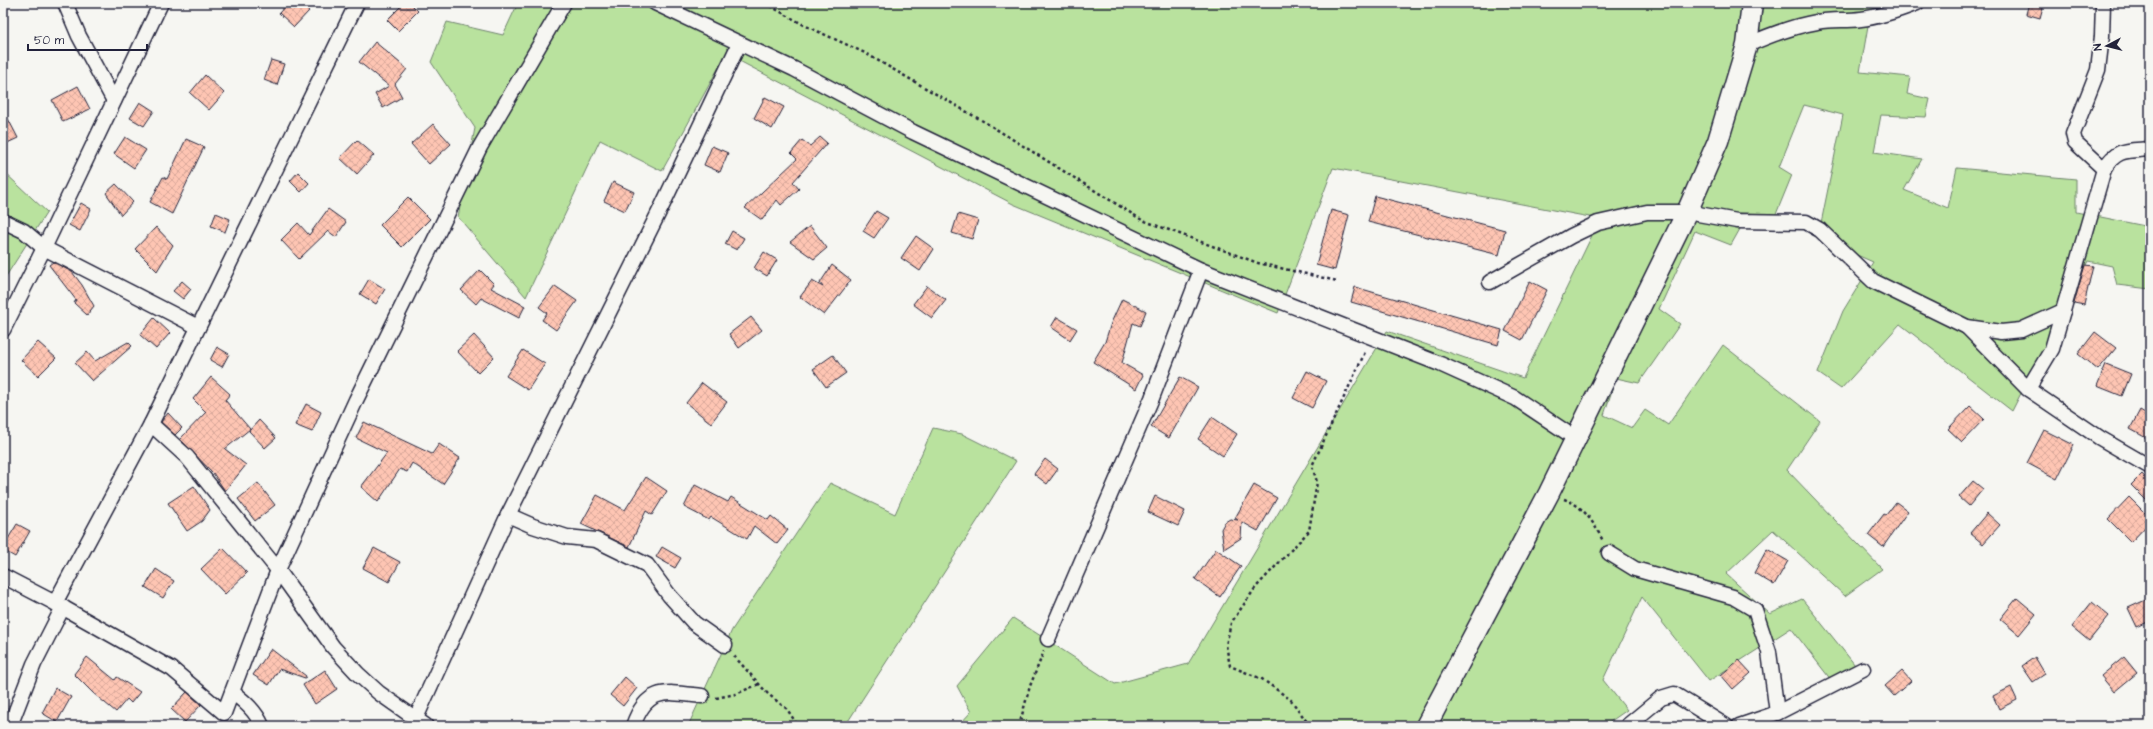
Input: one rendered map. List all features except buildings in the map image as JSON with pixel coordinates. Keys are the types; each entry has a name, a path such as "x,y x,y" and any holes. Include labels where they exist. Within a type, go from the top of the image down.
{"main road":[{"path":"1426,726 1549,493 1687,212 1718,141 1747,45 1752,3"}],"street":[{"path":"66,3 79,36 114,101"},
{"path":"3,330 44,248 161,3"},
{"path":"10,726 59,605 151,424 357,3"},
{"path":"3,576 59,605 172,668 224,713 278,570 356,400 480,147 564,3"},
{"path":"655,3 794,69 914,132 1201,270 1440,364 1514,398 1575,438"},
{"path":"1747,45 1772,34 1795,27 1818,22 1861,19 1892,12 1917,3"},
{"path":"2104,3 2098,70 2073,134 2075,142 2104,169"},
{"path":"151,424 187,457 278,570 333,647 358,674 379,692 421,722 508,515 663,204 739,44"},
{"path":"2028,389 2052,349 2104,169 2112,156 2126,151 2150,149"},
{"path":"1490,282 1571,236 1598,223 1647,212 1687,212 1737,221 1806,222 1820,230 1874,281 1967,327 2001,332 2021,330 2063,311"},
{"path":"3,221 24,231 44,248 198,327"},
{"path":"1048,639 1152,398 1201,270"},
{"path":"1967,327 2028,389 2100,438 2150,468"},
{"path":"508,515 533,526 567,536 596,540 647,565 668,595 694,623 725,645"},
{"path":"1609,553 1635,569 1733,597 1755,610 1769,652 1777,713"},
{"path":"1739,726 1777,713 1863,669"},
{"path":"232,692 247,703 260,719 262,726"},
{"path":"634,726 646,701 659,694 675,693 702,696"},
{"path":"1627,726 1661,698 1674,694 1726,726"}],"path":[{"path":"766,3 804,24 871,57 994,128 1142,220 1258,263 1337,281"},
{"path":"1310,726 1291,700 1262,679 1230,666 1226,645 1231,623 1256,587 1309,531 1317,482 1312,466 1372,337"},
{"path":"1549,493 1571,501 1591,519 1609,553"},
{"path":"1019,726 1030,686 1048,639"},
{"path":"725,645 759,684 787,709 798,726"},
{"path":"702,696 714,699 736,694 759,684"}],"green space":[{"path":"518,3 1913,3 1870,14 1860,72 1910,77 1907,94 1930,99 1926,117 1881,115 1874,152 1922,159 1904,190 1948,208 1957,168 2076,179 2076,212 2150,227 2150,289 2117,285 2112,266 2088,261 2012,411 1900,324 1841,389 1818,373 1843,311 1873,262 1818,238 1843,115 1804,105 1779,167 1792,175 1772,224 1749,213 1731,245 1695,231 1659,309 1680,324 1639,383 1616,378 1604,415 1632,428 1645,410 1668,425 1723,345 1820,421 1787,470 1882,569 1845,596 1773,530 1726,574 1770,614 1802,599 1863,675 1838,689 1791,628 1709,681 1642,597 1603,680 1627,710 1604,726 958,726 971,712 957,686 1013,618 1115,684 1188,664 1387,331 1523,378 1600,219 1333,168 1278,313 1013,204 726,54 662,171 600,140 526,297 458,217 475,128 431,62 447,22 503,35"},
{"path":"3,171 47,212 3,281"},
{"path":"933,428 962,434 1016,461 845,726 688,726 732,630 830,483 895,514"}]}
